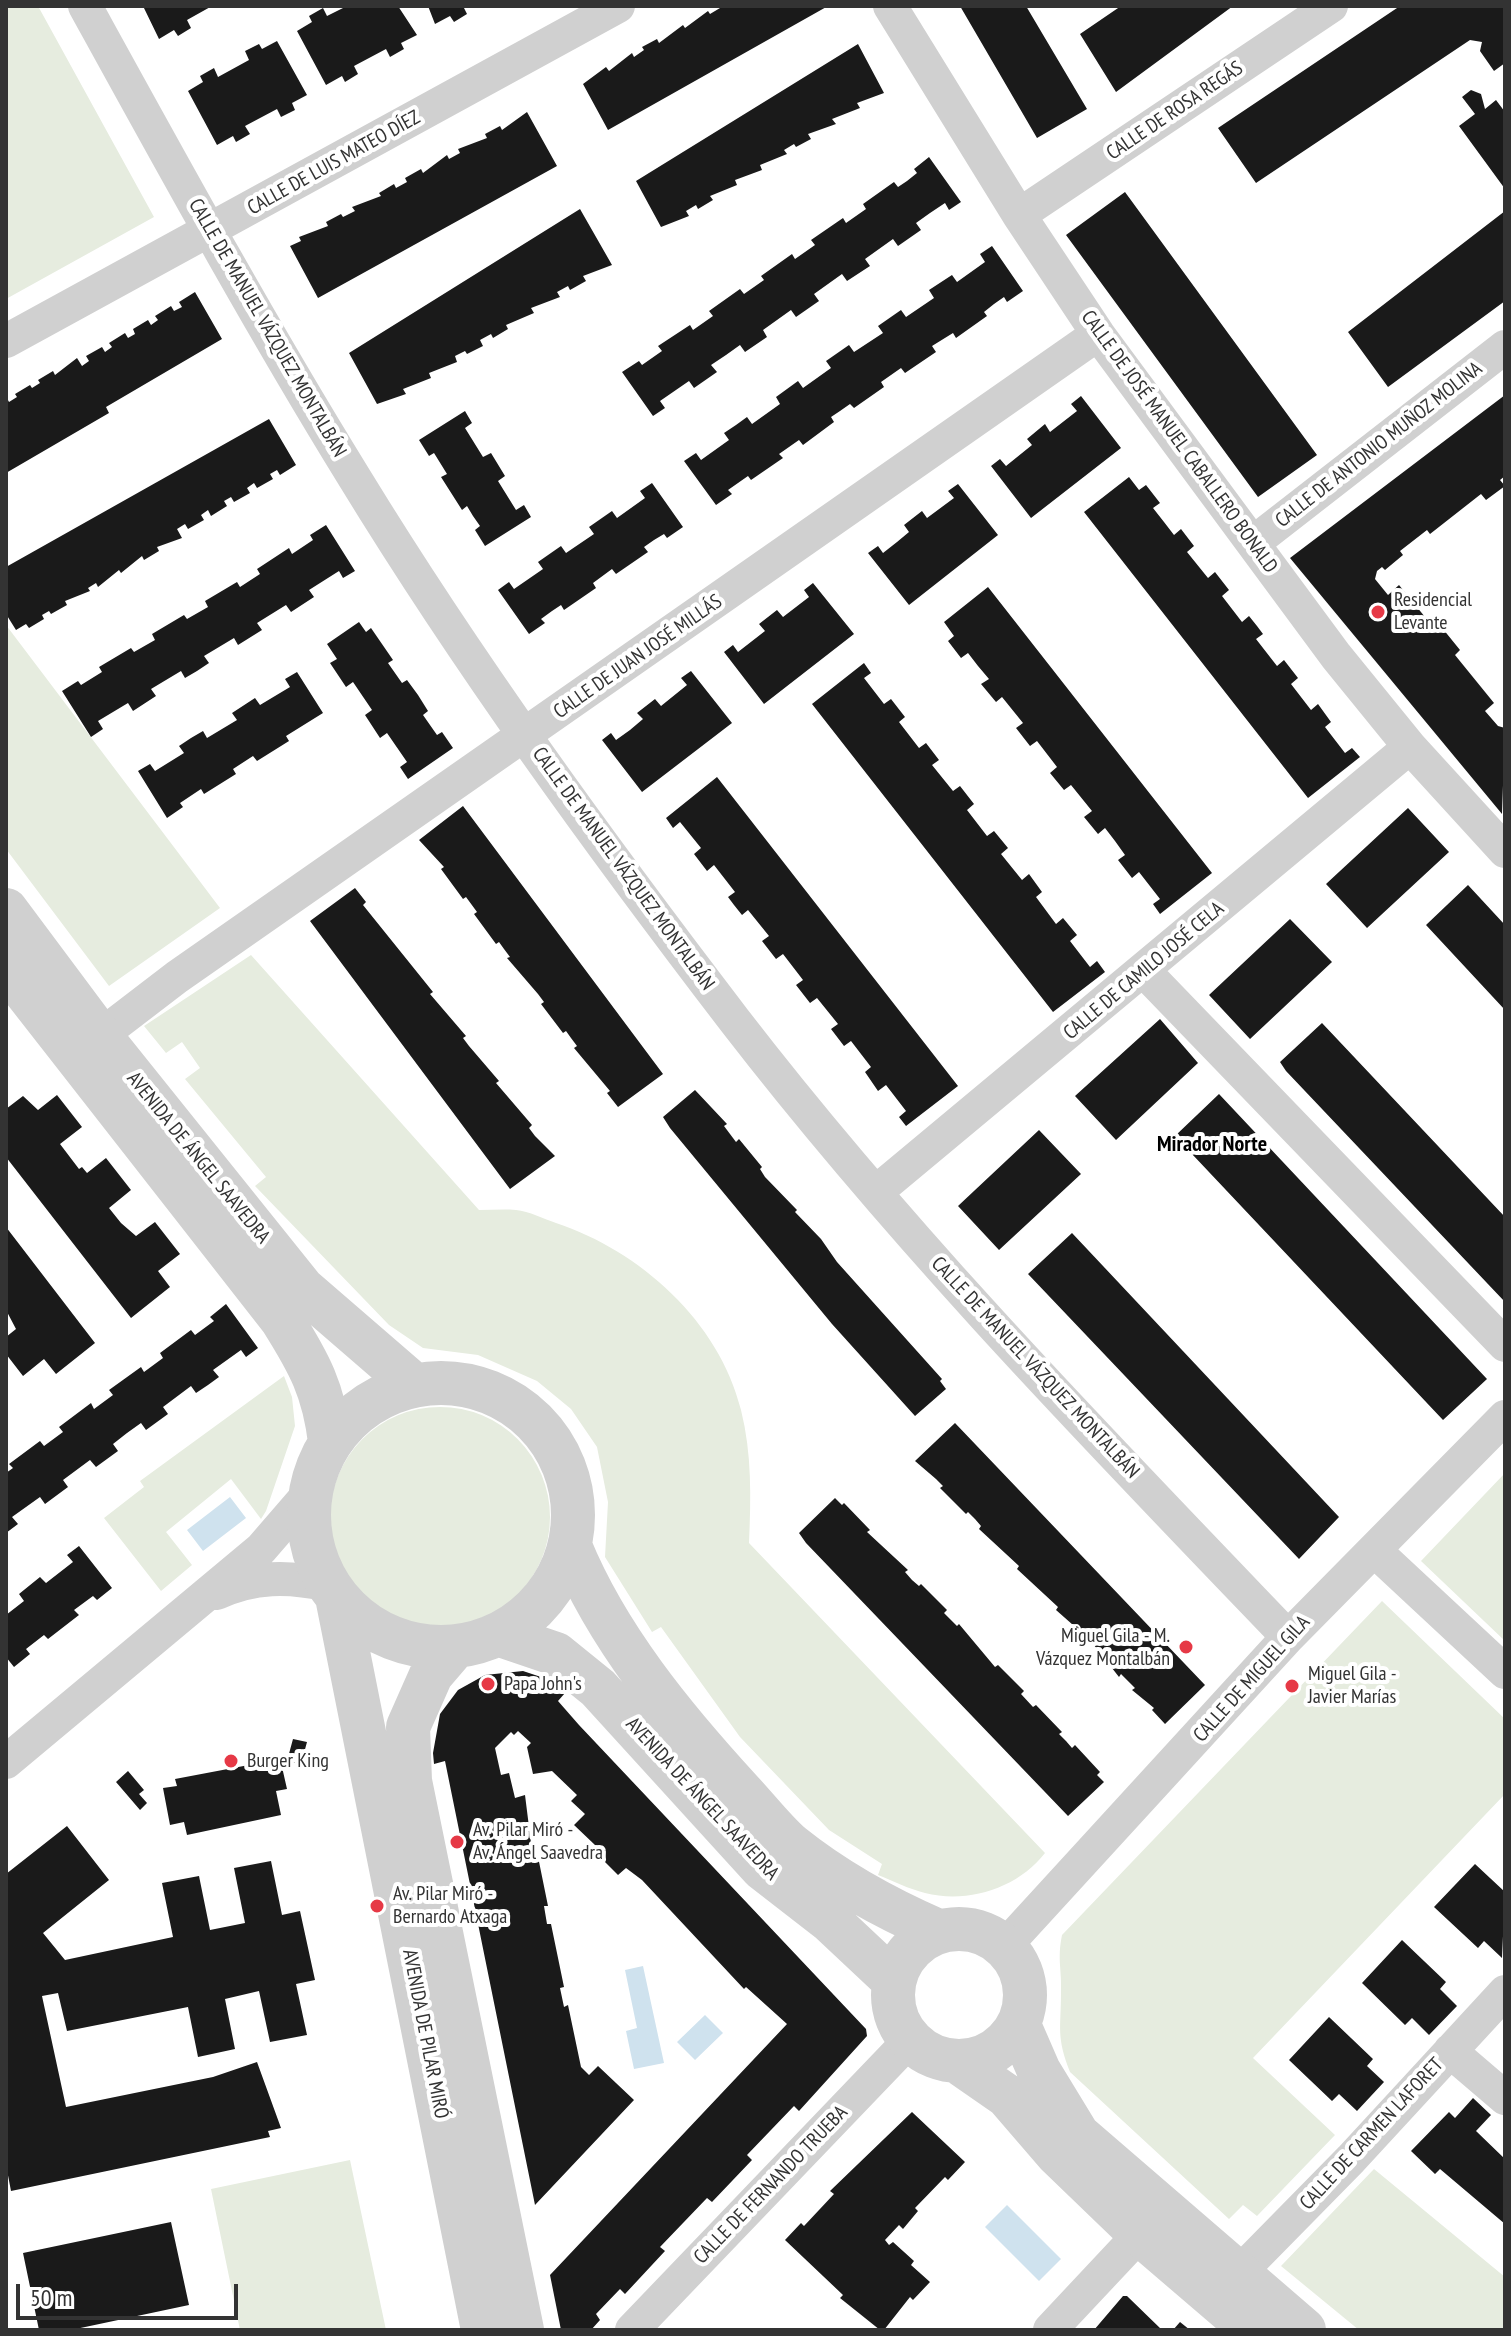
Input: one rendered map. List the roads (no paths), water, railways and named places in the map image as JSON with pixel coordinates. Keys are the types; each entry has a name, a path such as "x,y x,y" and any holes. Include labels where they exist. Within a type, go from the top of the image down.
{"street":[{"name":"CALLE DE MANUEL VÁZQUEZ MONTALBÁN","path":"85,6 210,231 355,479 525,736 737,1023 876,1192 1039,1377 1288,1637"},
{"name":"CALLE DE LUIS MATEO DÍEZ","path":"6,341 618,6"},
{"name":"CALLE DE JOSÉ MANUEL CABALLERO BONALD","path":"890,6 1019,215 1098,334 1336,656 1410,747 1505,851"},
{"name":"CALLE DE ROSA REGÁS","path":"1019,215 1331,6"},
{"name":"CALLE DE JUAN JOSÉ MILLÁS","path":"100,1036 177,977 1098,334"},
{"name":"CALLE DE ANTONIO MUÑOZ MOLINA","path":"1253,543 1505,347"},
{"name":"CALLE DE CAMILO JOSÉ CELA","path":"876,1192 1410,747"},
{"name":"AVENIDA DE ÁNGEL SAAVEDRA","path":"6,910 100,1036 303,1289 414,1385"},
{"name":"AVENIDA DE ÁNGEL SAAVEDRA","path":"6,967 282,1320 313,1369 325,1404 330,1442"},
{"path":"1144,971 1505,1345"},
{"path":"452,1383 489,1391 522,1410 540,1428 566,1471 573,1508 570,1546 558,1578 538,1605 500,1635 455,1647 404,1642 367,1625 332,1591 311,1543 312,1490 318,1465 330,1442 353,1416 372,1403 414,1385 452,1383"},
{"name":"CALLE DE MIGUEL GILA","path":"1005,1946 1288,1637 1505,1417"},
{"path":"6,1762 202,1600 277,1533 312,1490"},
{"name":"AVENIDA DE ÁNGEL SAAVEDRA","path":"570,1546 584,1581 636,1662 709,1756 789,1843 851,1889 899,1916 938,1931"},
{"path":"1374,1550 1505,1672"},
{"path":"202,1600 237,1584 271,1579 300,1579 332,1591"},
{"name":"AVENIDA DE PILAR MIRÓ","path":"332,1591 483,2330"},
{"name":"AVENIDA DE ÁNGEL SAAVEDRA","path":"500,1635 556,1654 598,1688 762,1868 829,1920 894,1981"},
{"name":"AVENIDA DE PILAR MIRÓ","path":"455,1647 431,1675 408,1727 410,1781 522,2330"},
{"path":"958,2062 982,2057 1004,2044 1019,2025 1026,2004 1025,1983 1018,1963 1005,1946 985,1933 962,1928 938,1931 910,1951 894,1981 893,2002 898,2022 910,2040 923,2051 958,2062 1007,2096 1057,2154 1140,2234 1252,2330"},
{"name":"CALLE DE CARMEN LAFORET","path":"1237,2275 1505,1992"},
{"path":"1019,2025 1039,2071 1078,2135 1304,2330"},
{"name":"CALLE DE FERNANDO TRUEBA","path":"632,2330 910,2040"},
{"path":"1450,2051 1505,2098"},
{"path":"1050,2330 1140,2234"}],"water":[{"path":"230,1497 246,1518 203,1551 187,1530"},
{"path":"643,1966 664,2063 634,2069 626,2031 637,2028 625,1970"},
{"path":"705,2015 723,2033 695,2060 677,2042"},
{"path":"1007,2205 1061,2259 1039,2281 985,2227"}],"place":[{"name":"Residencial Levante","path":"1378,612"},
{"name":"Miguel Gila - M. Vázquez Montalbán","path":"1186,1647"},
{"name":"Papa John's","path":"488,1684"},
{"name":"Miguel Gila - Javier Marías","path":"1292,1686"},
{"name":"Burger King","path":"231,1761"},
{"name":"Av. Pilar Miró - Av. Ángel Saavedra","path":"457,1842"},
{"name":"Av. Pilar Miró - Bernardo Atxaga","path":"377,1906"}],"district":[{"name":"Mirador Norte","path":"1212,1145"}]}
